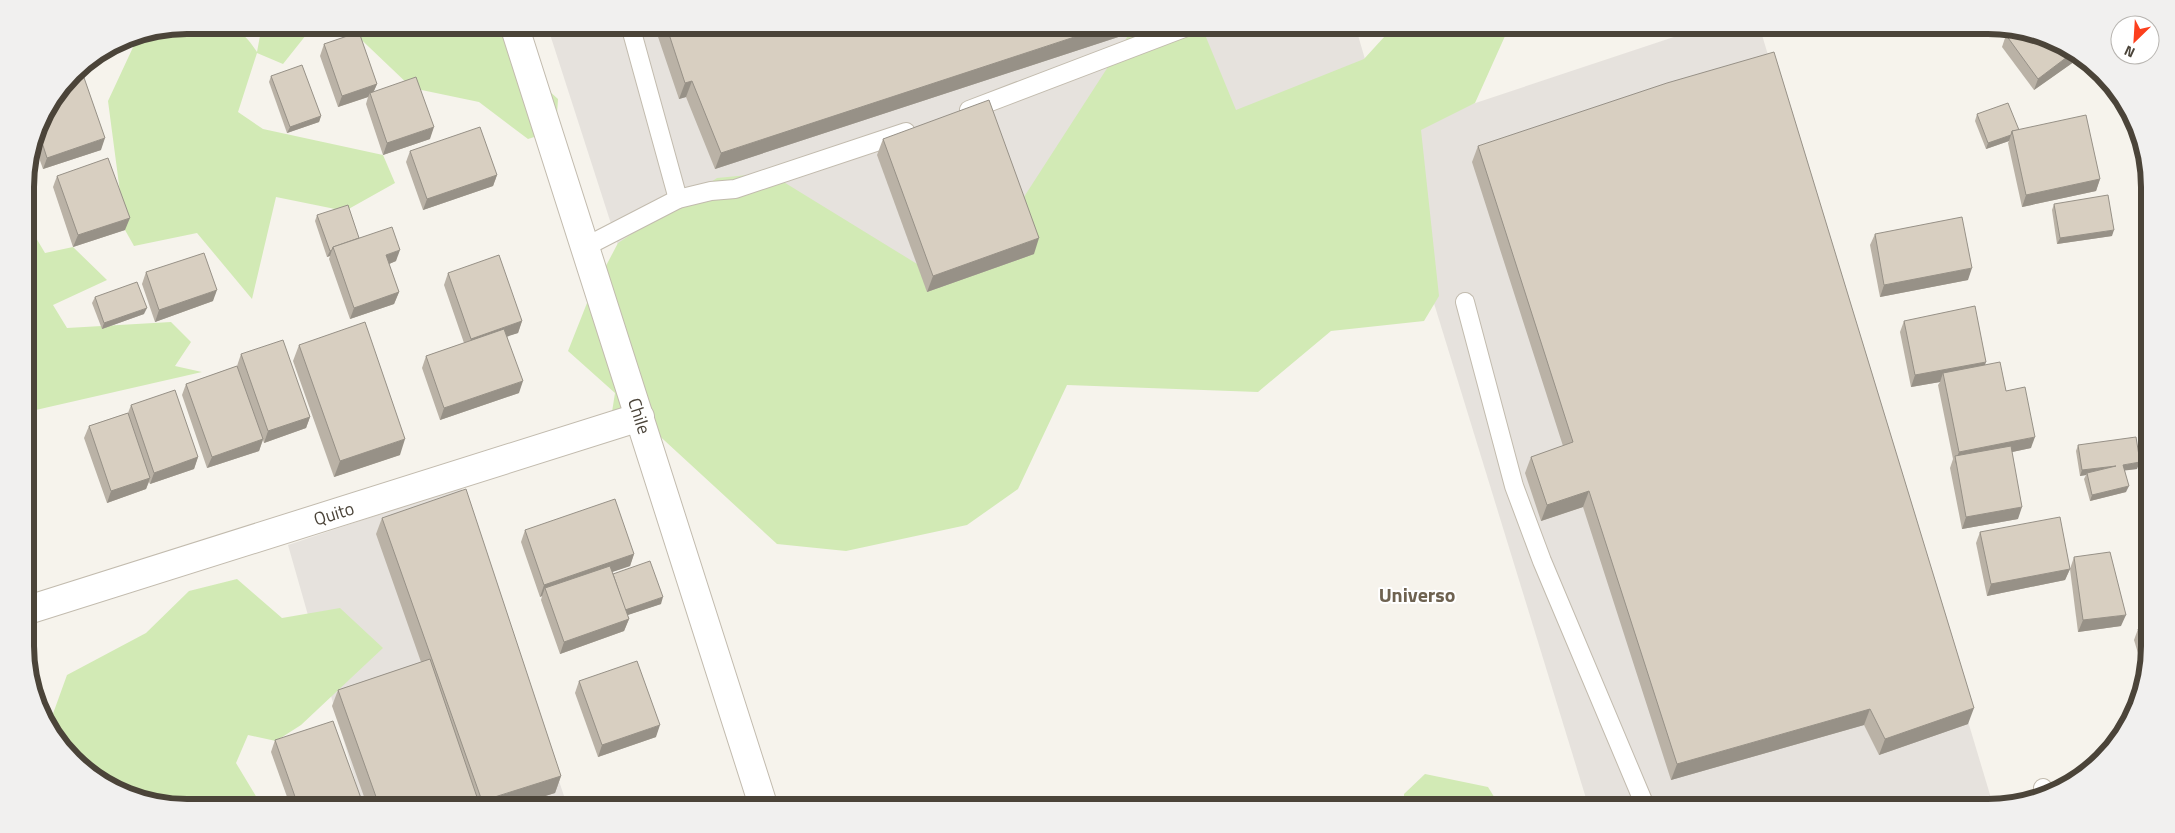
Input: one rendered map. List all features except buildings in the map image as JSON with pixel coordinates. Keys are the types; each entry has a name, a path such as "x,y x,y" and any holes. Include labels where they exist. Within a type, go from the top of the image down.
{"street":[{"name":"Chile","path":"517,34 761,799"},
{"name":"Quito","path":"34,608 640,418"}],"lane":[{"path":"632,34 678,199"},
{"path":"957,114 1168,34"},
{"path":"585,246 678,199 711,191 735,189 920,127"},
{"path":"1465,302 1514,486 1542,561 1642,799"}],"shaded area":[{"path":"550,34 1358,34 1386,131 662,382"},
{"path":"1683,34 1762,34 1991,799 1586,799 1382,134"},
{"path":"461,487 565,799 360,799 288,545"}],"green space":[{"path":"242,34 257,52 260,34 307,34 283,64 257,53 238,112 263,129 383,155 395,183 345,211 276,197 252,299 197,233 134,246 125,230 108,101 135,43 167,35"},
{"path":"355,34 509,34 508,54 558,99 556,130 528,139 479,102 412,88"},
{"path":"1129,34 1205,34 1236,110 1364,59 1387,34 1506,34 1475,103 1421,130 1439,296 1424,321 1331,331 1258,392 1067,385 1018,489 967,525 846,551 777,544 640,418 612,412 615,393 568,351 589,298 618,243 717,178 769,173 922,267 978,268"},
{"path":"34,234 45,253 73,247 107,280 53,305 67,328 171,322 191,342 175,366 202,372 34,410"},
{"path":"237,579 282,618 340,608 383,648 301,725 276,741 248,735 236,763 258,799 167,798 138,791 119,783 86,761 72,747 52,717 67,675 146,633 189,591"},
{"path":"1425,774 1488,787 1495,799 1404,799 1404,794"}],"district":[{"name":"Universo","path":"1417,595"}]}
